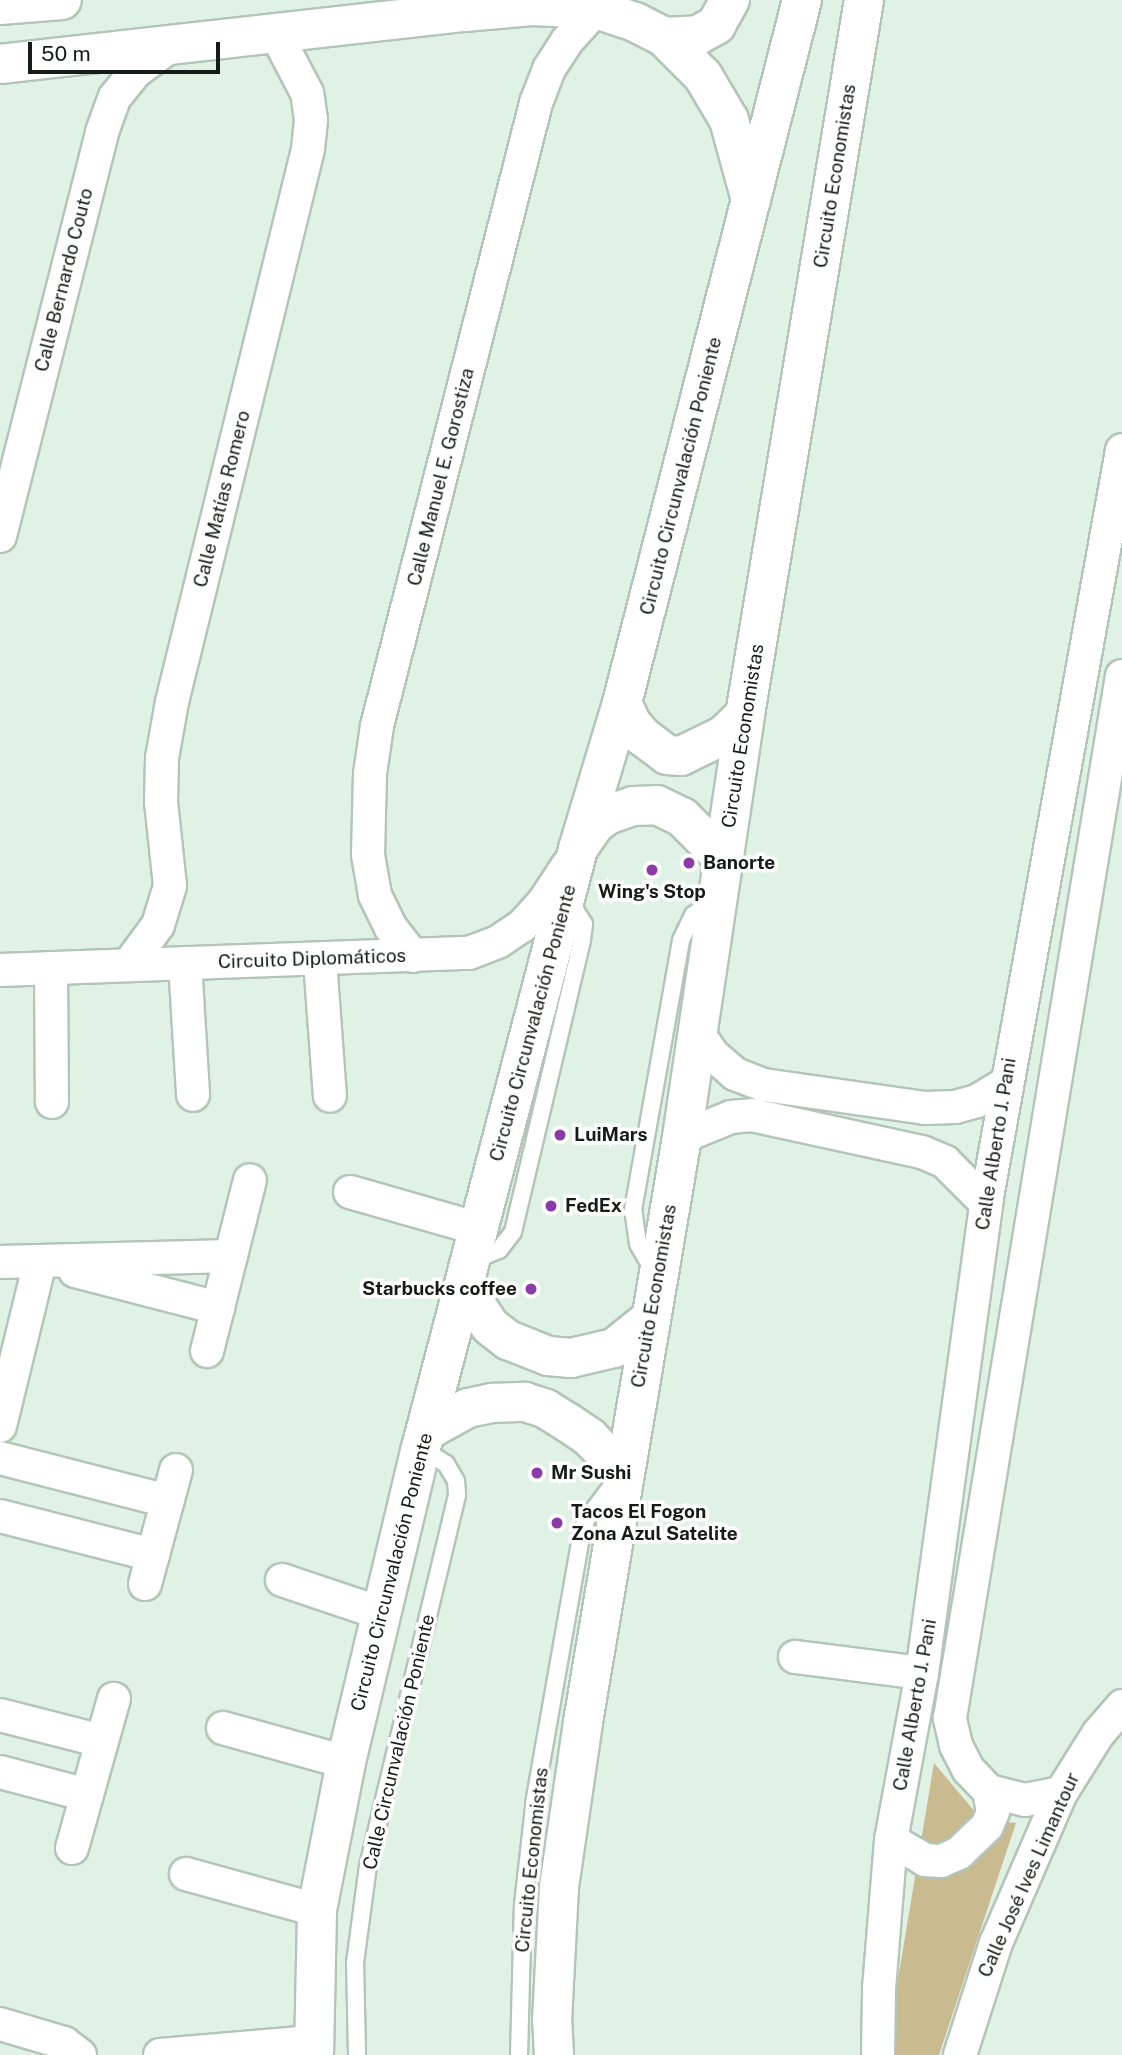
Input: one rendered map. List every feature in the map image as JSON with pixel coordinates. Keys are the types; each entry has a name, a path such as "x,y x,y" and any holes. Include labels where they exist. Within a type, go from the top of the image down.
{"main road":[{"path":"0,5 62,0"},
{"path":"664,37 698,35 716,25 730,6 730,0"},
{"name":"Circuito Circunvalación Poniente","path":"313,2049 317,1910 346,1762 424,1439 578,849 622,703 802,0"},
{"name":"Circuito Economistas","path":"554,2055 552,2021 559,1887 656,1275 682,1138 745,715 864,0"},
{"path":"0,64 532,6 596,9 635,22 664,37 703,76 729,120 752,201"},
{"path":"622,703 632,724 642,736 667,755 681,756 714,740 745,715"},
{"path":"578,849 596,824 607,815 645,804 669,809 682,817 723,858"},
{"path":"472,1259 490,1326 508,1340 548,1356 571,1358 614,1348 649,1320"},
{"path":"424,1439 468,1408 492,1403 525,1402 546,1409 589,1437 624,1472"}],"street":[{"name":"Calle Manuel E. Gorostiza","path":"413,956 391,928 375,895 368,855 370,774 377,726 536,103 549,69 566,41 596,9"},
{"name":"Calle Matías Romero","path":"130,964 158,925 170,887 161,802 162,758 172,702 308,149 311,120 307,93 276,34"},
{"name":"Calle Bernardo Couto","path":"0,536 102,132 116,97 135,72 169,47"},
{"name":"Calle Alberto J. Pani","path":"878,2055 879,1989 891,1840 922,1673 986,1203 1004,1085 1122,450"},
{"name":"Calle Alberto J. Pani","path":"989,1791 968,1769 956,1745 950,1717 1122,676"},
{"name":"Circuito Diplomáticos","path":"4,967 320,961 469,953 514,931 543,903 578,849"},
{"path":"320,961 330,1096"},
{"path":"185,963 193,1095"},
{"path":"51,968 52,1102"},
{"path":"698,1032 712,1054 735,1074 764,1085 925,1108 955,1107 977,1101 1004,1085"},
{"path":"682,1138 731,1117 752,1115 922,1152 945,1162 986,1203"},
{"path":"207,1351 250,1180"},
{"path":"350,1192 472,1259"},
{"path":"0,1262 231,1256"},
{"path":"40,1262 218,1308"},
{"path":"0,1426 40,1262"},
{"path":"0,1458 168,1501"},
{"path":"0,1516 149,1570 176,1470"},
{"path":"282,1580 383,1614"},
{"path":"794,1657 922,1673"},
{"path":"72,1848 114,1699"},
{"name":"Calle José Ives Limantour","path":"960,2055 996,1943 1061,1793 1098,1734 1122,1706"},
{"path":"0,1715 102,1741"},
{"path":"223,1728 346,1762"},
{"path":"0,1772 87,1794"},
{"path":"891,1840 925,1860 942,1861 959,1853 987,1826 993,1812 989,1791 1025,1800 1061,1793"},
{"path":"186,1874 317,1910"},
{"path":"0,2024 64,2043 80,2055"},
{"path":"160,2055 313,2049"}],"lane":[{"path":"656,1275 638,1244 633,1210 681,940 693,915 716,900"},
{"name":"Calle Circunvalación Poniente","path":"357,2055 355,1963 368,1866 457,1494 456,1481 446,1464 424,1439"},
{"name":"Circuito Economistas","path":"519,2055 523,1905 535,1798 581,1538 586,1520 624,1472"}],"shaded area":[{"path":"934,1763 981,1819 1016,1823 939,2055 891,2055 891,2021"}],"place":[{"name":"Banorte","path":"689,863"},
{"name":"Wing's Stop","path":"652,870"},
{"name":"LuiMars","path":"560,1135"},
{"name":"FedEx","path":"551,1206"},
{"name":"Starbucks coffee","path":"531,1289"},
{"name":"Mr Sushi","path":"537,1473"},
{"name":"Tacos El Fogon Zona Azul Satelite","path":"557,1523"}]}
